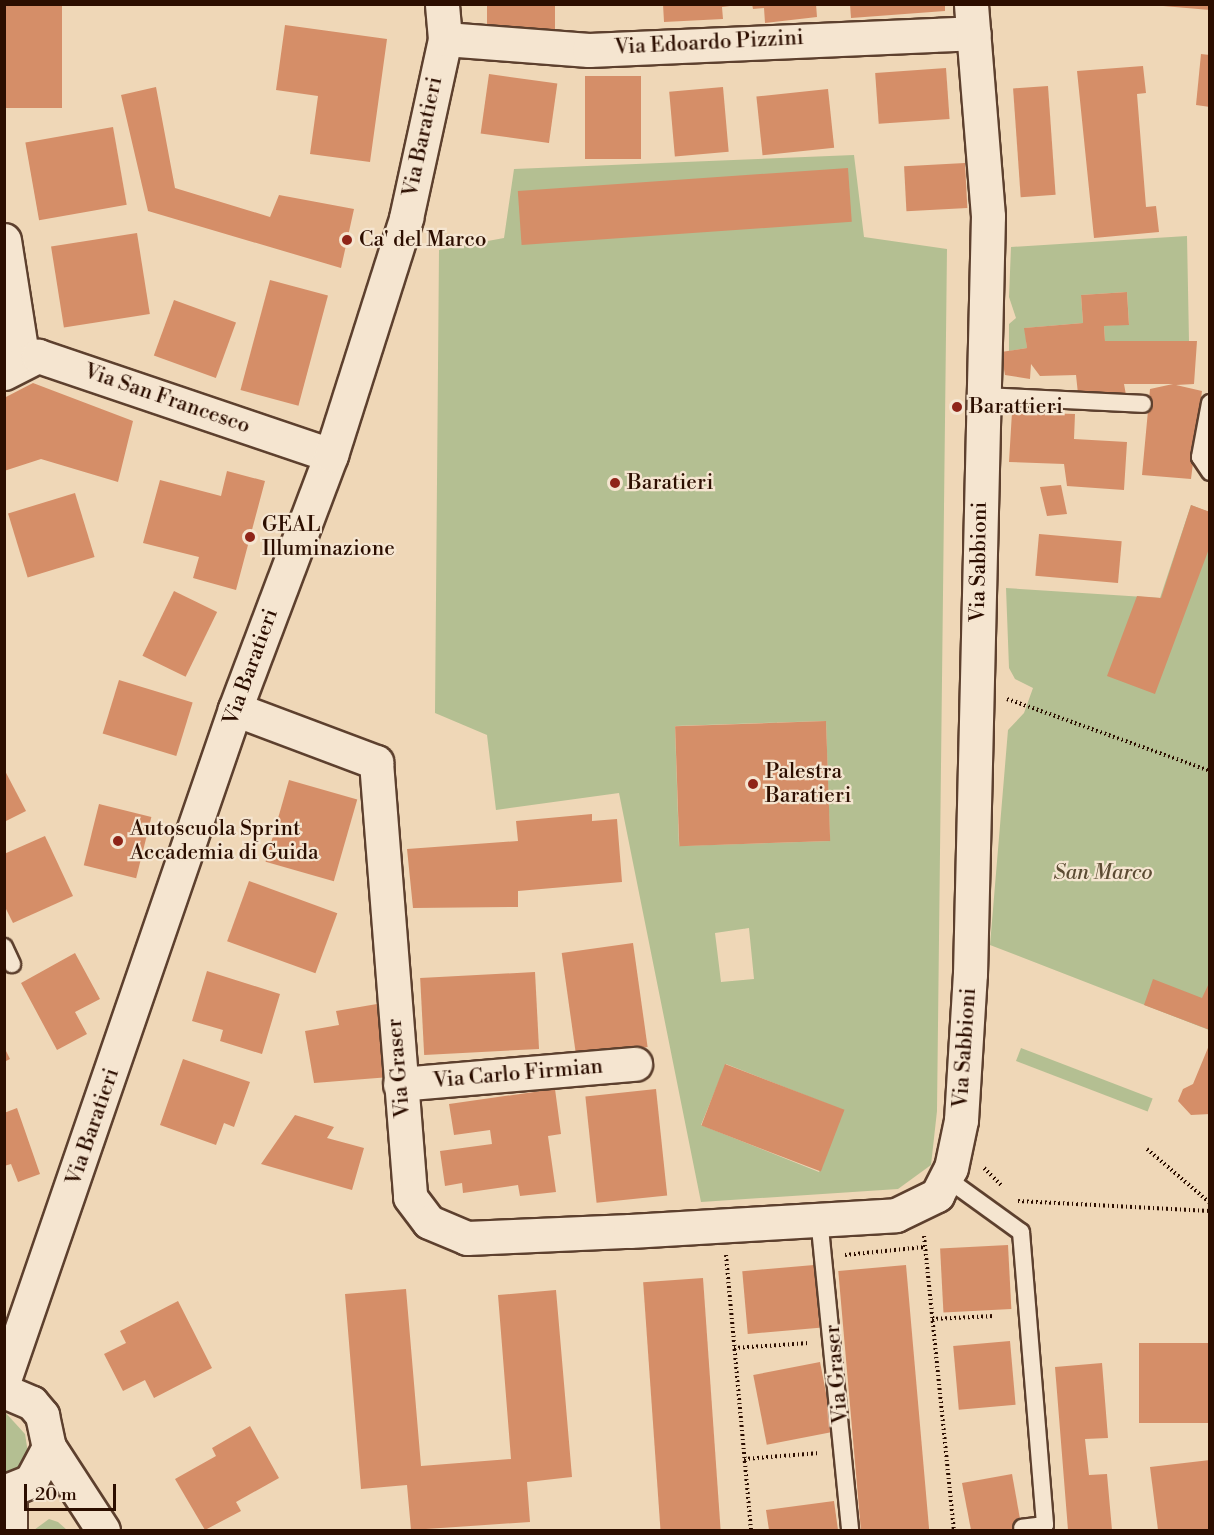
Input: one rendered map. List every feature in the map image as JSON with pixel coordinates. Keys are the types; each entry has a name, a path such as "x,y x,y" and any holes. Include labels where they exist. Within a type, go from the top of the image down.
{"street":[{"name":"Via Baratieri","path":"4,1380 26,1323 235,709 331,455 406,218 445,39 442,4"},
{"name":"Via Edoardo Pizzini","path":"445,39 588,50 973,19"},
{"name":"Via Sabbioni","path":"958,1131 976,694 988,216 973,19"},
{"path":"4,240 14,367"},
{"name":"Via San Francesco","path":"14,367 38,356 107,376 331,455"},
{"name":"Via Graser","path":"235,709 376,762 410,1197 429,1221 467,1238 896,1215 937,1195 946,1178 958,1131"},
{"name":"Via Carlo Firmian","path":"400,1084 636,1064"},
{"name":"Via Baratieri","path":"18,1397 26,1323"},
{"path":"18,1397 42,1415 49,1447 82,1504 103,1530"},
{"path":"12,1490 39,1472 49,1447"},
{"path":"12,1490 82,1504"},
{"path":"10,1530 12,1490"}],"lane":[{"path":"982,396 1143,404"},
{"path":"1209,403 1200,458 1209,472"},
{"path":"4,947 12,964"},
{"path":"946,1178 1021,1232 1017,1279 1046,1525 1022,1528"},
{"name":"Via Graser","path":"819,1218 825,1256 823,1291 850,1530"}],"path":[{"path":"976,694 1028,702 1209,771"},
{"path":"958,1131 1017,1201 1209,1211"},
{"path":"1147,1149 1209,1203"},
{"path":"723,1225 751,1530"},
{"path":"825,1256 925,1247 954,1530"},
{"path":"932,1319 994,1316"},
{"name":"Via Graser","path":"734,1348 810,1342"},
{"name":"Via Graser","path":"744,1459 821,1453"}],"green space":[{"path":"854,155 864,237 947,249 937,1111 931,1165 898,1189 701,1202 619,793 496,810 487,735 435,713 439,250 504,238 514,169","holes":["826,721 830,841 679,846 675,726","749,928 754,979 721,982 715,933","726,1064 843,1110 819,1172 701,1125"]},
{"path":"1187,236 1189,341 1105,341 1104,326 1129,324 1127,292 1081,295 1083,323 1025,328 1027,348 1009,351 1009,324 1016,318 1009,297 1011,247"},
{"name":"San Marco","path":"1191,505 1209,512 1209,1030 990,945 1008,730 1024,713 1033,688 1015,679 1009,668 1006,588 1160,598"},
{"path":"1021,1048 1153,1099 1148,1112 1016,1061"},
{"path":"4,1411 25,1434 28,1453 21,1471 4,1477"},
{"path":"49,1519 58,1522 67,1530 34,1530"}],"building":[{"path":"6,4 62,4 62,108 6,108"},
{"path":"487,4 555,4 555,31 487,31"},
{"path":"663,4 730,4 730,6 722,7 723,19 664,22"},
{"path":"752,4 816,4 817,17 765,23 764,8 753,9"},
{"path":"850,4 945,4 945,11 851,18"},
{"path":"1163,4 1210,4 1210,10 1163,6"},
{"path":"285,25 387,39 370,162 310,154 318,96 276,90"},
{"path":"1201,54 1210,55 1210,107 1196,105"},
{"path":"1143,66 1146,93 1137,94 1146,207 1156,206 1159,232 1094,238 1077,71"},
{"path":"946,68 950,119 879,124 875,73"},
{"path":"489,74 557,84 549,143 481,133"},
{"path":"585,76 641,76 641,159 585,159"},
{"path":"1048,86 1056,195 1021,197 1013,88"},
{"path":"156,87 175,188 270,217 279,195 354,209 341,268 148,211 121,95"},
{"path":"723,87 729,152 675,156 669,92"},
{"path":"828,89 834,148 763,155 756,97"},
{"path":"113,127 127,205 39,220 25,142"},
{"path":"965,163 967,208 906,211 904,166"},
{"path":"848,168 852,222 522,245 518,191"},
{"path":"137,233 150,314 64,328 51,247"},
{"path":"270,280 328,296 298,406 240,390"},
{"path":"1127,292 1129,325 1104,326 1105,341 1197,341 1194,384 1176,385 1202,391 1191,479 1142,475 1150,389 1173,384 1124,384 1126,395 1078,394 1076,375 1040,376 1031,364 1030,379 1005,375 1001,352 1027,348 1024,328 1083,323 1081,295"},
{"path":"174,300 236,323 216,378 154,355"},
{"path":"33,383 133,421 118,482 41,459 4,471 4,398"},
{"path":"1012,412 1075,414 1074,439 1127,442 1124,490 1067,486 1064,464 1009,462"},
{"path":"227,471 265,481 236,590 193,578 199,557 143,543 160,480 221,496"},
{"path":"1061,485 1067,514 1047,516 1040,487"},
{"path":"75,493 95,557 28,578 8,513"},
{"path":"1191,505 1210,512 1210,546 1155,694 1107,676 1137,596 1161,598"},
{"path":"1039,534 1122,541 1118,583 1035,576"},
{"path":"174,591 217,612 186,677 142,656"},
{"path":"119,680 193,703 176,756 103,734"},
{"name":"Palestra Baratieri","path":"826,721 830,841 679,846 675,726"},
{"path":"4,769 26,811 4,822"},
{"path":"289,780 357,800 334,881 266,862"},
{"name":"Autoscuola Sprint Accademia di Guida","path":"99,804 151,817 136,878 84,865"},
{"path":"592,814 592,821 617,819 622,882 518,891 518,907 413,908 407,849 518,841 516,821"},
{"path":"45,836 73,896 13,923 4,905 4,854"},
{"path":"249,881 337,913 315,973 227,941"},
{"path":"633,943 648,1047 576,1057 562,953"},
{"path":"75,953 100,999 75,1012 87,1034 57,1050 21,983"},
{"path":"207,971 280,994 262,1054 220,1041 223,1030 192,1021"},
{"path":"535,972 539,1049 424,1055 420,978"},
{"path":"1153,979 1202,998 1210,981 1210,1030 1144,1005"},
{"path":"377,1004 390,1077 314,1083 305,1031 339,1025 336,1011"},
{"path":"1210,1043 1210,1114 1191,1115 1178,1101 1183,1089 1193,1084"},
{"path":"4,1047 10,1059 4,1062"},
{"path":"183,1059 250,1082 234,1127 224,1123 216,1145 160,1125"},
{"path":"725,1064 844,1110 821,1171 701,1126"},
{"path":"555,1089 561,1134 548,1136 556,1192 520,1196 518,1185 463,1193 462,1183 445,1186 440,1151 492,1144 490,1130 454,1135 449,1104"},
{"path":"656,1089 667,1195 597,1203 585,1096"},
{"path":"17,1108 40,1174 18,1182 11,1164 4,1166 4,1113"},
{"path":"295,1115 334,1127 327,1138 364,1148 352,1190 261,1164"},
{"path":"1008,1245 1011,1309 943,1312 940,1249"},
{"path":"814,1265 819,1328 748,1334 742,1271"},
{"path":"906,1265 929,1530 861,1530 838,1271"},
{"path":"703,1278 721,1530 660,1530 643,1282"},
{"path":"406,1289 421,1466 511,1459 498,1295 556,1290 572,1477 527,1482 530,1522 411,1530 407,1485 361,1489 345,1294"},
{"path":"178,1301 212,1368 154,1398 145,1380 123,1391 104,1354 126,1343 120,1331"},
{"path":"1010,1341 1016,1405 959,1410 953,1346"},
{"path":"1139,1343 1210,1343 1210,1423 1139,1423"},
{"path":"820,1362 834,1432 767,1445 753,1375"},
{"path":"1102,1363 1108,1438 1085,1439 1089,1475 1107,1474 1112,1530 1068,1530 1055,1367"},
{"path":"250,1426 279,1478 236,1502 241,1511 205,1530 175,1479 216,1456 212,1448"},
{"path":"1210,1460 1210,1530 1158,1530 1150,1467"},
{"path":"1012,1474 1022,1530 971,1530 962,1483"},
{"path":"834,1501 838,1530 769,1530 766,1510"}],"place":[{"name":"Ca' del Marco","path":"347,240"},
{"name":"Barattieri","path":"957,407"},
{"name":"Baratieri","path":"615,483"},
{"name":"GEAL Illuminazione","path":"250,537"},
{"name":"Palestra Baratieri","path":"753,784"},
{"name":"Autoscuola Sprint Accademia di Guida","path":"118,841"}]}
